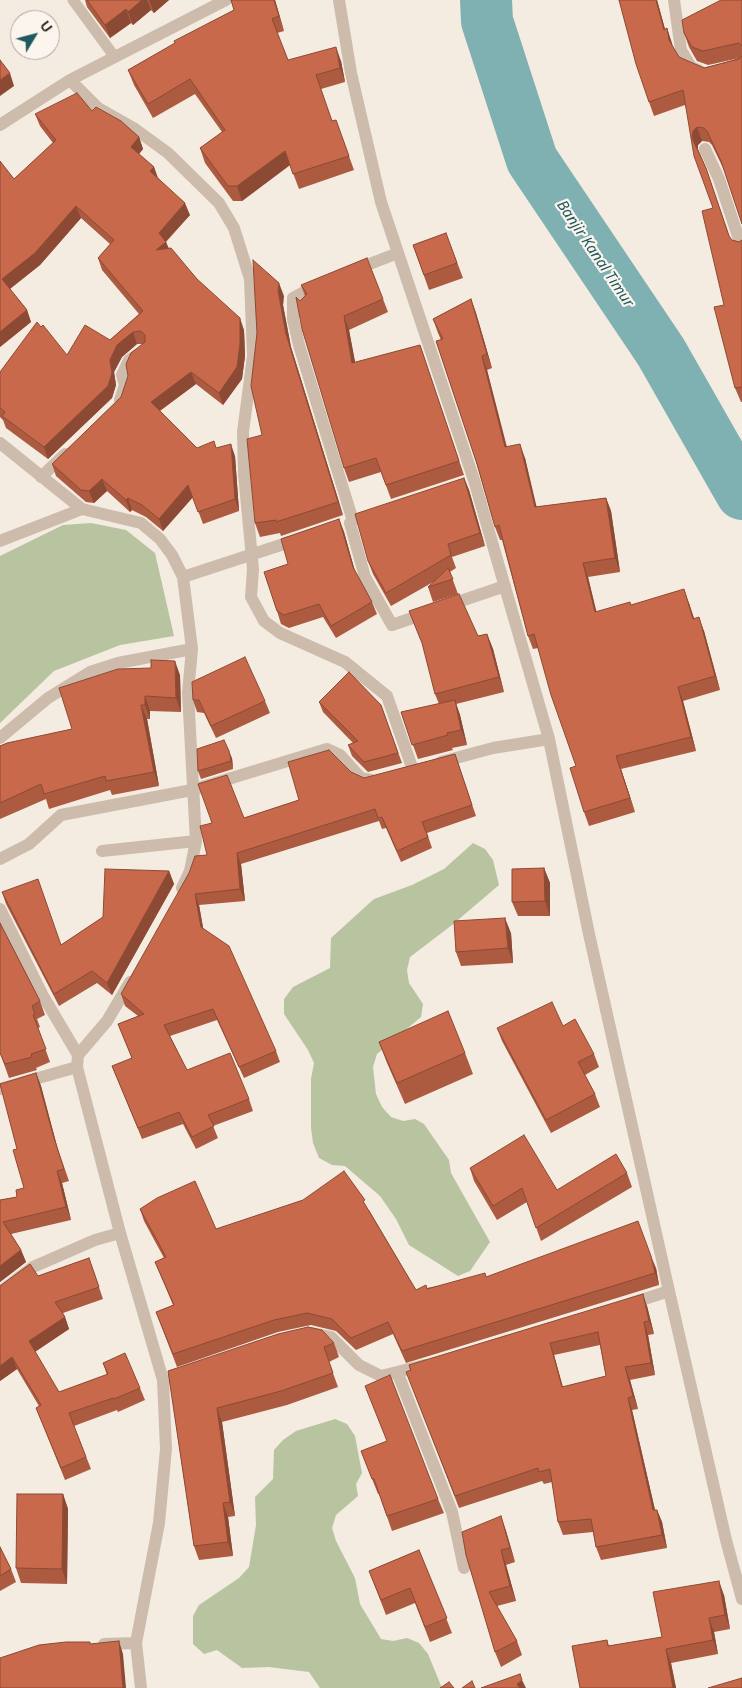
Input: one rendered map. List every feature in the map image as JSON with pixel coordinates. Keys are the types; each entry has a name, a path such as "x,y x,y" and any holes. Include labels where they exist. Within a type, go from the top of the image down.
{"street":[{"path":"0,125 70,80 226,0"},
{"path":"339,0 351,73 380,202 398,253 469,481 505,586 549,739 591,943 669,1292 726,1540 742,1598"},
{"path":"674,0 682,50 691,67 707,74 716,72"},
{"path":"70,80 98,108 134,129 168,153 219,203 234,228 250,279 253,356 244,432 244,474 252,597 264,621 280,633 345,662 387,696 417,769 493,748 549,739"},
{"path":"705,149 719,179 742,248"},
{"path":"398,253 299,293 293,298 292,303 299,345 352,522 365,577 392,625 505,586"},
{"path":"112,409 119,403 123,394 125,385 122,375 129,360 142,351"},
{"path":"0,443 82,509 141,523 160,539 172,554 183,577 192,649 188,693 196,841 190,872 177,899"},
{"path":"41,477 77,443"},
{"path":"0,541 82,509"},
{"path":"183,577 314,534"},
{"path":"0,738 48,698 90,672 118,663 192,649"},
{"path":"0,860 29,844 61,815 192,790 327,749 340,755 361,778 367,781 386,777"},
{"path":"102,850 196,841"},
{"path":"0,910 78,1061 120,1232 168,1379 166,1448 159,1523 136,1643 141,1688"},
{"path":"0,1089 78,1061 108,1021 135,973"},
{"path":"0,1292 33,1267 95,1240 120,1232"},
{"path":"614,1308 669,1292"},
{"path":"297,1336 313,1333 331,1336 358,1365 381,1376 398,1374 438,1361"},
{"path":"398,1374 452,1512 464,1568"},
{"path":"90,1644 136,1643"}],"lane":[{"path":"73,0 114,56"}],"green space":[{"path":"91,523 126,530 155,553 174,636 120,645 54,671 0,723 0,556 63,525"},
{"path":"473,843 485,849 493,860 499,885 452,925 410,957 407,970 409,983 423,1004 421,1017 377,1054 373,1067 376,1094 382,1107 391,1117 403,1121 415,1119 424,1124 449,1160 451,1173 490,1242 470,1271 458,1276 409,1245 396,1219 380,1196 345,1166 332,1165 319,1158 313,1143 311,1128 311,1079 314,1063 308,1050 284,1014 284,999 293,987 330,968 331,938 374,899 412,885 444,869"},
{"path":"335,1419 347,1424 355,1436 362,1473 356,1484 358,1496 336,1515 332,1528 336,1541 355,1578 360,1604 381,1639 393,1641 407,1638 419,1643 428,1654 442,1688 320,1688 309,1672 269,1667 242,1668 217,1650 204,1654 193,1644 193,1616 199,1605 239,1578 249,1567 256,1525 255,1497 273,1479 274,1450 283,1440 296,1431"}],"building":[{"path":"87,0 142,0 128,12 126,9 105,25"},
{"path":"231,0 274,0 279,16 272,19 288,60 336,47 340,68 316,75 332,121 336,120 349,156 293,174 285,151 237,186 228,186 200,148 225,130 190,79 148,104 128,70 175,43 174,41 234,10"},
{"path":"619,0 656,0 664,30 667,28 669,40 679,57 704,68 739,59 742,56 742,224 721,161 707,131 704,128 697,127 693,131 692,138 706,168 729,236 732,240 739,242 742,240 742,387 735,388 714,307 724,305 702,211 713,208 694,156 683,90 649,102 636,64"},
{"path":"721,0 742,0 742,46 739,43 703,51 692,47 684,33 682,20"},
{"path":"0,60 10,73 0,80"},
{"path":"77,93 92,111 96,107 121,121 139,137 131,147 154,167 150,171 185,203 159,233 166,242 156,250 171,248 197,279 240,318 240,344 237,367 219,393 191,372 151,402 197,448 214,441 216,448 231,444 235,499 198,512 188,485 159,519 142,505 128,498 126,500 102,479 89,491 81,490 52,464 121,397 128,376 126,364 131,353 145,342 145,335 141,331 133,332 117,345 110,360 112,373 108,386 44,447 2,416 5,412 0,408 0,372 37,322 41,327 43,325 67,355 85,325 110,340 143,311 98,258 114,240 76,206 35,253 2,279 27,310 0,332 0,161 14,179 56,140 35,114"},
{"path":"446,233 457,263 424,275 413,245"},
{"path":"367,258 383,299 344,316 352,363 420,345 459,461 386,485 376,458 344,468 302,329 296,297 300,301 307,294 301,285"},
{"path":"253,260 279,283 278,291 286,334 338,502 276,522 276,520 255,523 247,439 262,435 251,386 257,333"},
{"path":"471,299 487,354 482,356 505,447 520,444 535,507 606,498 615,558 583,563 595,612 630,602 631,605 684,589 693,619 699,617 715,676 678,687 691,737 616,756 630,798 584,812 570,768 576,766 551,695 534,634 528,636 499,525 495,527 477,464 436,341 443,339 433,319"},
{"path":"464,478 480,533 448,544 451,555 386,593 368,561 355,514"},
{"path":"339,519 353,567 372,602 331,626 319,604 284,615 277,611 264,572 288,564 281,539"},
{"path":"448,568 453,579 428,587"},
{"path":"459,594 478,636 487,634 499,677 435,694 422,643 409,611"},
{"path":"245,657 265,701 211,726 199,700 193,700 192,682"},
{"path":"151,660 175,661 176,698 145,696 145,705 141,705 154,772 106,781 105,776 44,794 41,784 0,803 0,746 72,729 59,688 118,669 151,668"},
{"path":"349,672 381,705 398,753 364,762 348,745 358,741 319,702"},
{"path":"455,700 461,730 412,745 401,712"},
{"path":"224,740 231,761 198,771 197,749"},
{"path":"329,750 351,772 364,778 455,754 472,805 422,822 428,837 397,851 382,817 378,818 375,809 237,853 240,889 195,894 201,927 229,946 276,1051 239,1067 213,1009 164,1025 187,1070 230,1053 249,1099 208,1115 214,1126 192,1137 179,1112 138,1128 112,1066 132,1058 118,1024 144,1014 121,994 189,873 195,856 207,855 200,826 212,823 198,784 227,775 244,818 299,800 288,762"},
{"path":"544,868 545,901 512,902 512,869"},
{"path":"105,869 169,871 107,983 92,971 54,994 2,892 38,879 61,945 103,917"},
{"path":"505,918 508,948 456,952 454,921"},
{"path":"0,923 40,1001 32,1006 35,1014 33,1015 46,1049 31,1054 32,1057 5,1064 0,1053"},
{"path":"552,1002 563,1026 575,1019 594,1054 578,1062 595,1094 546,1120 497,1028"},
{"path":"448,1011 465,1053 397,1083 379,1042"},
{"path":"36,1073 64,1169 57,1171 66,1207 3,1222 21,1250 0,1266 0,1200 17,1197 16,1190 24,1188 13,1150 17,1149 0,1084"},
{"path":"524,1135 557,1190 616,1154 627,1173 536,1228 522,1188 493,1206 470,1168"},
{"path":"344,1171 365,1200 363,1201 416,1290 426,1285 427,1289 485,1273 486,1277 638,1221 655,1273 402,1351 388,1322 351,1338 332,1319 307,1313 274,1320 173,1354 156,1312 174,1305 155,1262 166,1257 140,1209 157,1198 195,1181 216,1229 303,1200"},
{"path":"89,1258 99,1287 55,1302 65,1317 29,1341 59,1392 108,1374 103,1363 125,1353 140,1388 114,1399 69,1413 86,1457 61,1468 36,1408 41,1405 12,1357 0,1366 0,1286 30,1264 38,1276"},
{"path":"643,1294 649,1321 644,1322 651,1363 625,1367 633,1396 628,1398 653,1510 657,1510 662,1535 596,1547 591,1519 558,1522 550,1469 539,1472 538,1468 455,1496 406,1372 411,1370 409,1365","holes":["598,1332 606,1376 562,1387 550,1343"]},
{"path":"308,1327 322,1330 334,1343 324,1347 333,1373 281,1391 217,1408 230,1502 223,1503 228,1542 194,1546 168,1371 278,1334"},
{"path":"390,1375 438,1499 387,1516 374,1479 372,1479 361,1451 387,1441 365,1386"},
{"path":"17,1494 63,1494 62,1569 16,1568"},
{"path":"501,1516 510,1548 501,1550 510,1586 489,1592 517,1641 495,1652 466,1555 462,1532"},
{"path":"0,1547 11,1569 0,1576"},
{"path":"419,1550 447,1618 425,1627 410,1588 381,1600 369,1571"},
{"path":"719,1581 725,1615 709,1618 713,1640 666,1649 673,1688 580,1688 572,1646 607,1640 608,1646 662,1637 653,1592"},
{"path":"119,1641 123,1688 0,1688 0,1658 39,1645 66,1642 90,1642 90,1644"},
{"path":"520,1674 522,1680 517,1684 520,1688 481,1688"},
{"path":"742,1678 742,1688 708,1688"},
{"path":"472,1681 475,1688 462,1688"},
{"path":"449,1682 454,1688 440,1688"}],"waterway":[{"name":"Banjir Kanal Timur","path":"486,0 487,21 532,160 661,352 742,494"}]}
